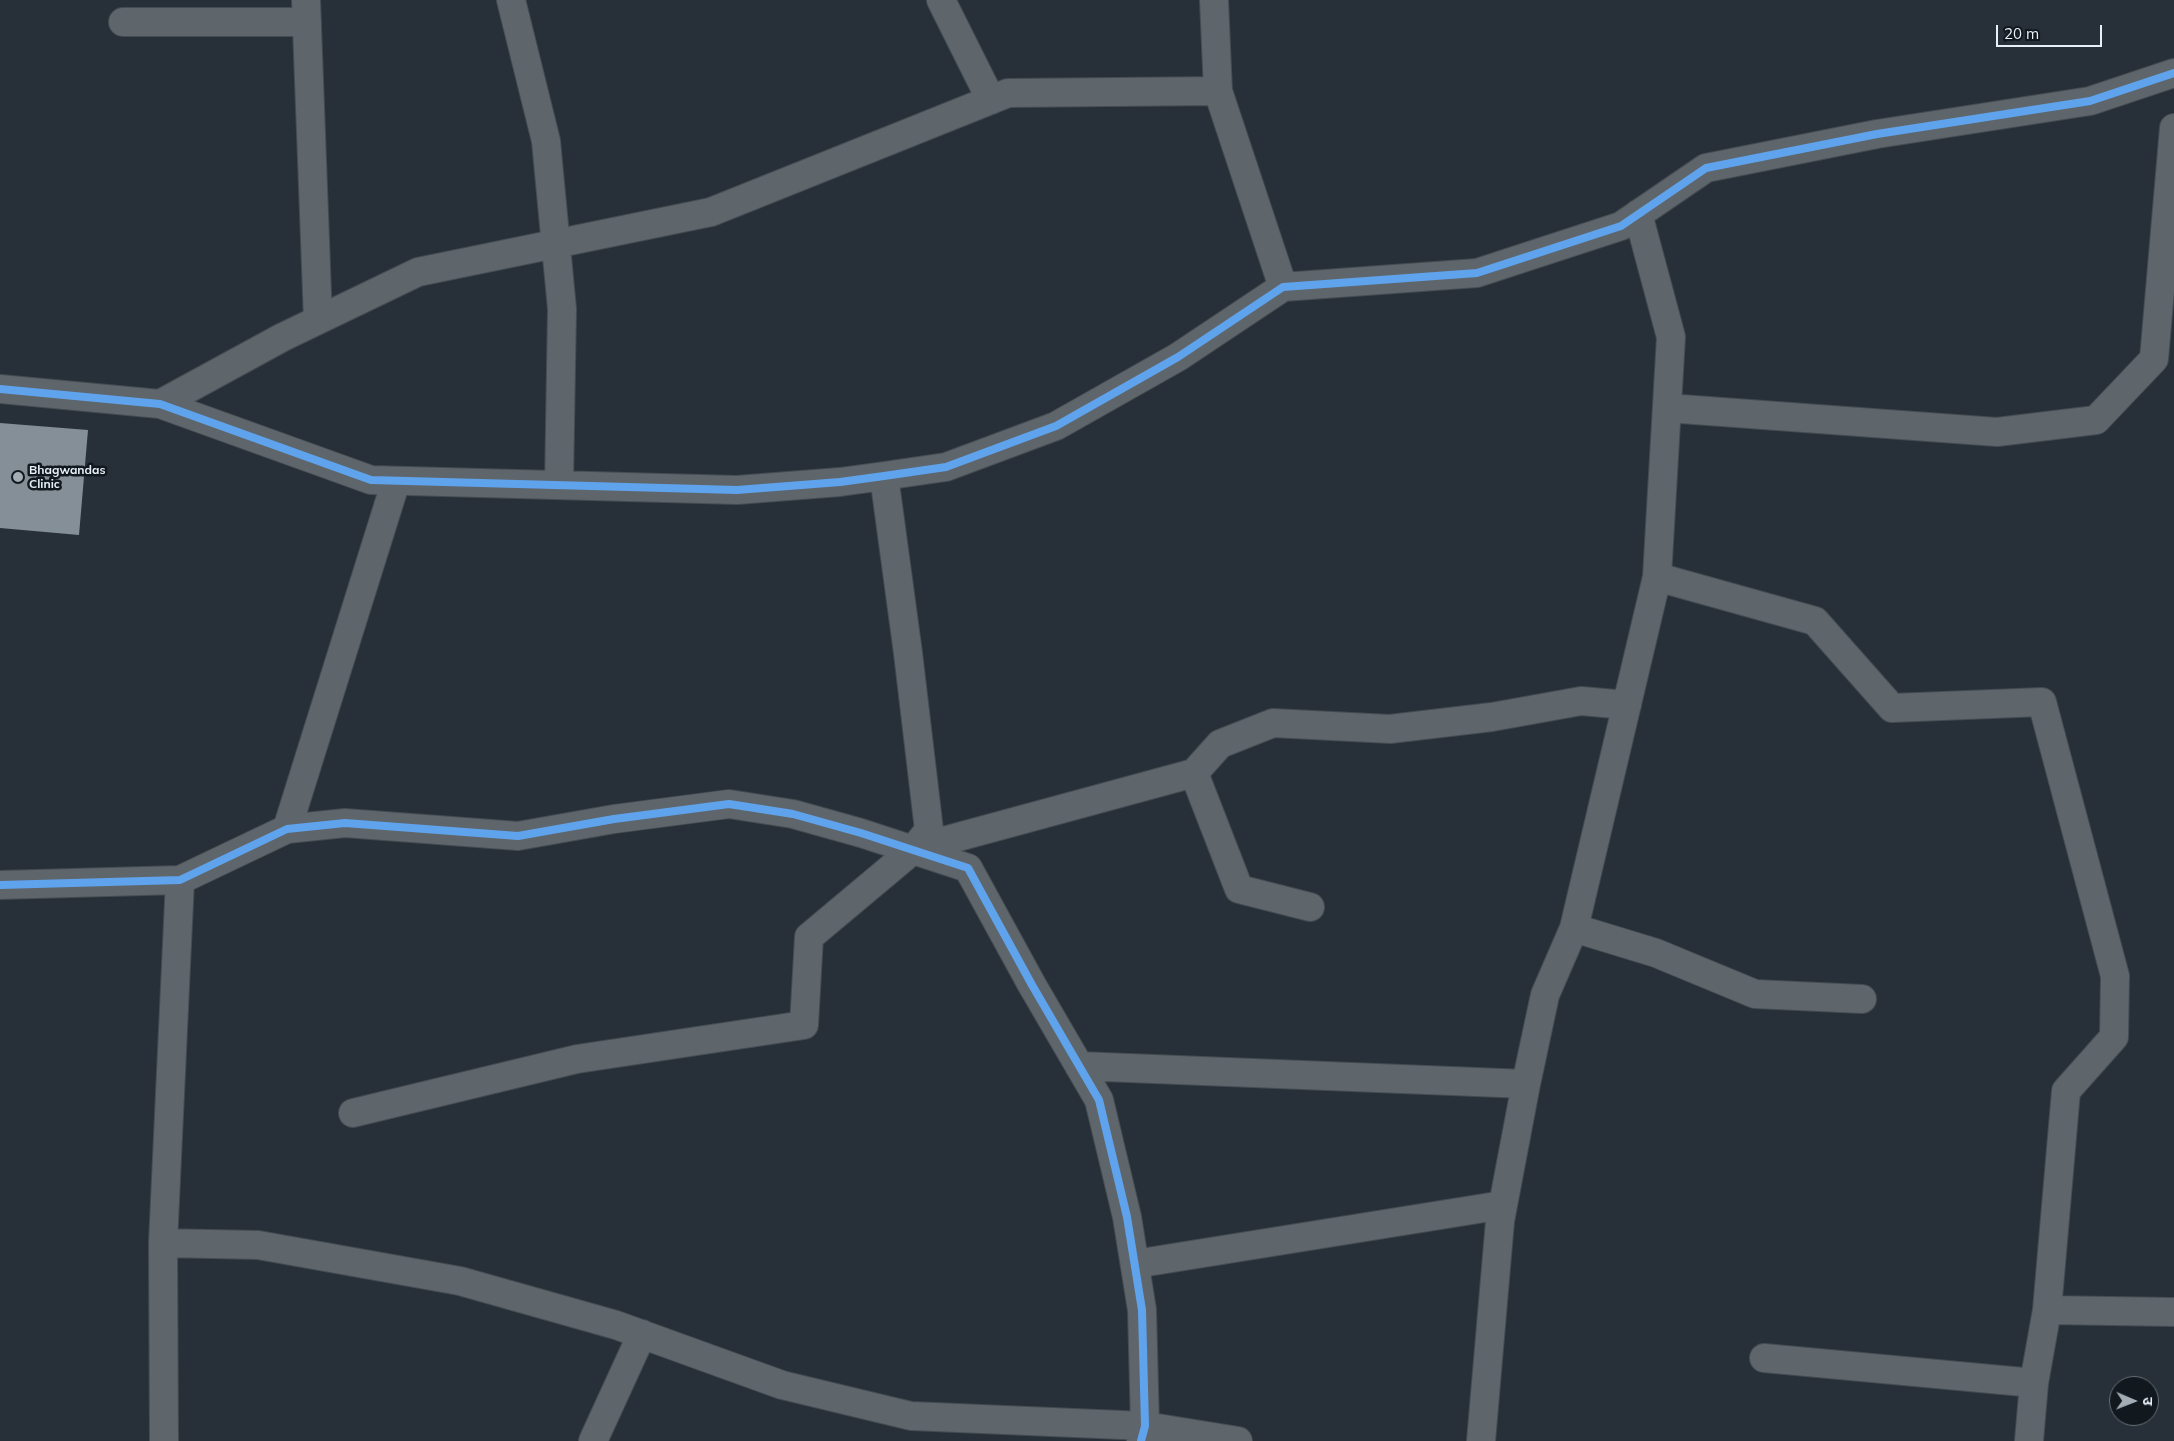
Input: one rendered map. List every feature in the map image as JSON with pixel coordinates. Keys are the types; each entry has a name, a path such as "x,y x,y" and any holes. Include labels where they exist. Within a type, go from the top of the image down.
{"street":[{"path":"511,0 546,141 562,309 559,485"},
{"path":"941,0 991,100"},
{"path":"1214,0 1218,91 1283,287"},
{"path":"123,22 306,11 318,320"},
{"path":"0,389 160,404 371,480 737,490 840,482 946,467 1056,426 1178,357 1283,287 1477,273 1621,226 1706,168 1877,134 2090,101 2174,73"},
{"path":"160,404 318,320 418,272 710,212 1008,93 1218,91"},
{"path":"1667,408 1825,421 1997,432 2096,420 2164,362 2174,128"},
{"path":"1481,1441 1499,1230 1526,1084 1546,995 1574,928 1657,577 1671,337 1638,214"},
{"path":"353,1113 577,1059 804,1025 809,936 914,850 929,830 884,476"},
{"path":"287,829 396,481"},
{"path":"1657,577 1815,621 1892,708 2042,702 2115,976 2114,1037 2066,1091 2047,1310 2034,1383 2028,1441"},
{"path":"914,850 1194,773 1220,744 1273,723 1390,729 1492,717 1581,701 1627,705"},
{"path":"1194,773 1239,889 1310,907"},
{"path":"0,885 180,880 287,829 345,822 518,836 614,819 728,804 793,814 968,868 1099,1100 1127,1217 1142,1310 1143,1433"},
{"path":"164,1441 163,1243 180,880"},
{"path":"1574,928 1656,953 1755,994 1862,999"},
{"path":"1079,1066 1526,1084"},
{"path":"1135,1264 1504,1205"},
{"path":"163,1243 258,1245 460,1280 642,1334 782,1385 911,1416 1238,1441"},
{"path":"2047,1310 2174,1312"},
{"path":"593,1441 642,1334"},
{"path":"1764,1358 2034,1383"}],"building":[{"path":"0,423 88,430 79,535 0,528"}],"cycle path":[{"path":"0,389 160,404 371,480 737,490 840,482 946,467 1056,426 1178,357 1283,287 1477,273 1621,226 1706,168 1877,134 2090,101 2174,73"},
{"path":"0,885 180,880 287,829 345,823 518,836 614,819 729,804 793,814 861,833 968,868 1032,985 1099,1100 1127,1217 1142,1310 1145,1426 1141,1441"}],"place":[{"name":"Bhagwandas Clinic","path":"18,477"}]}
